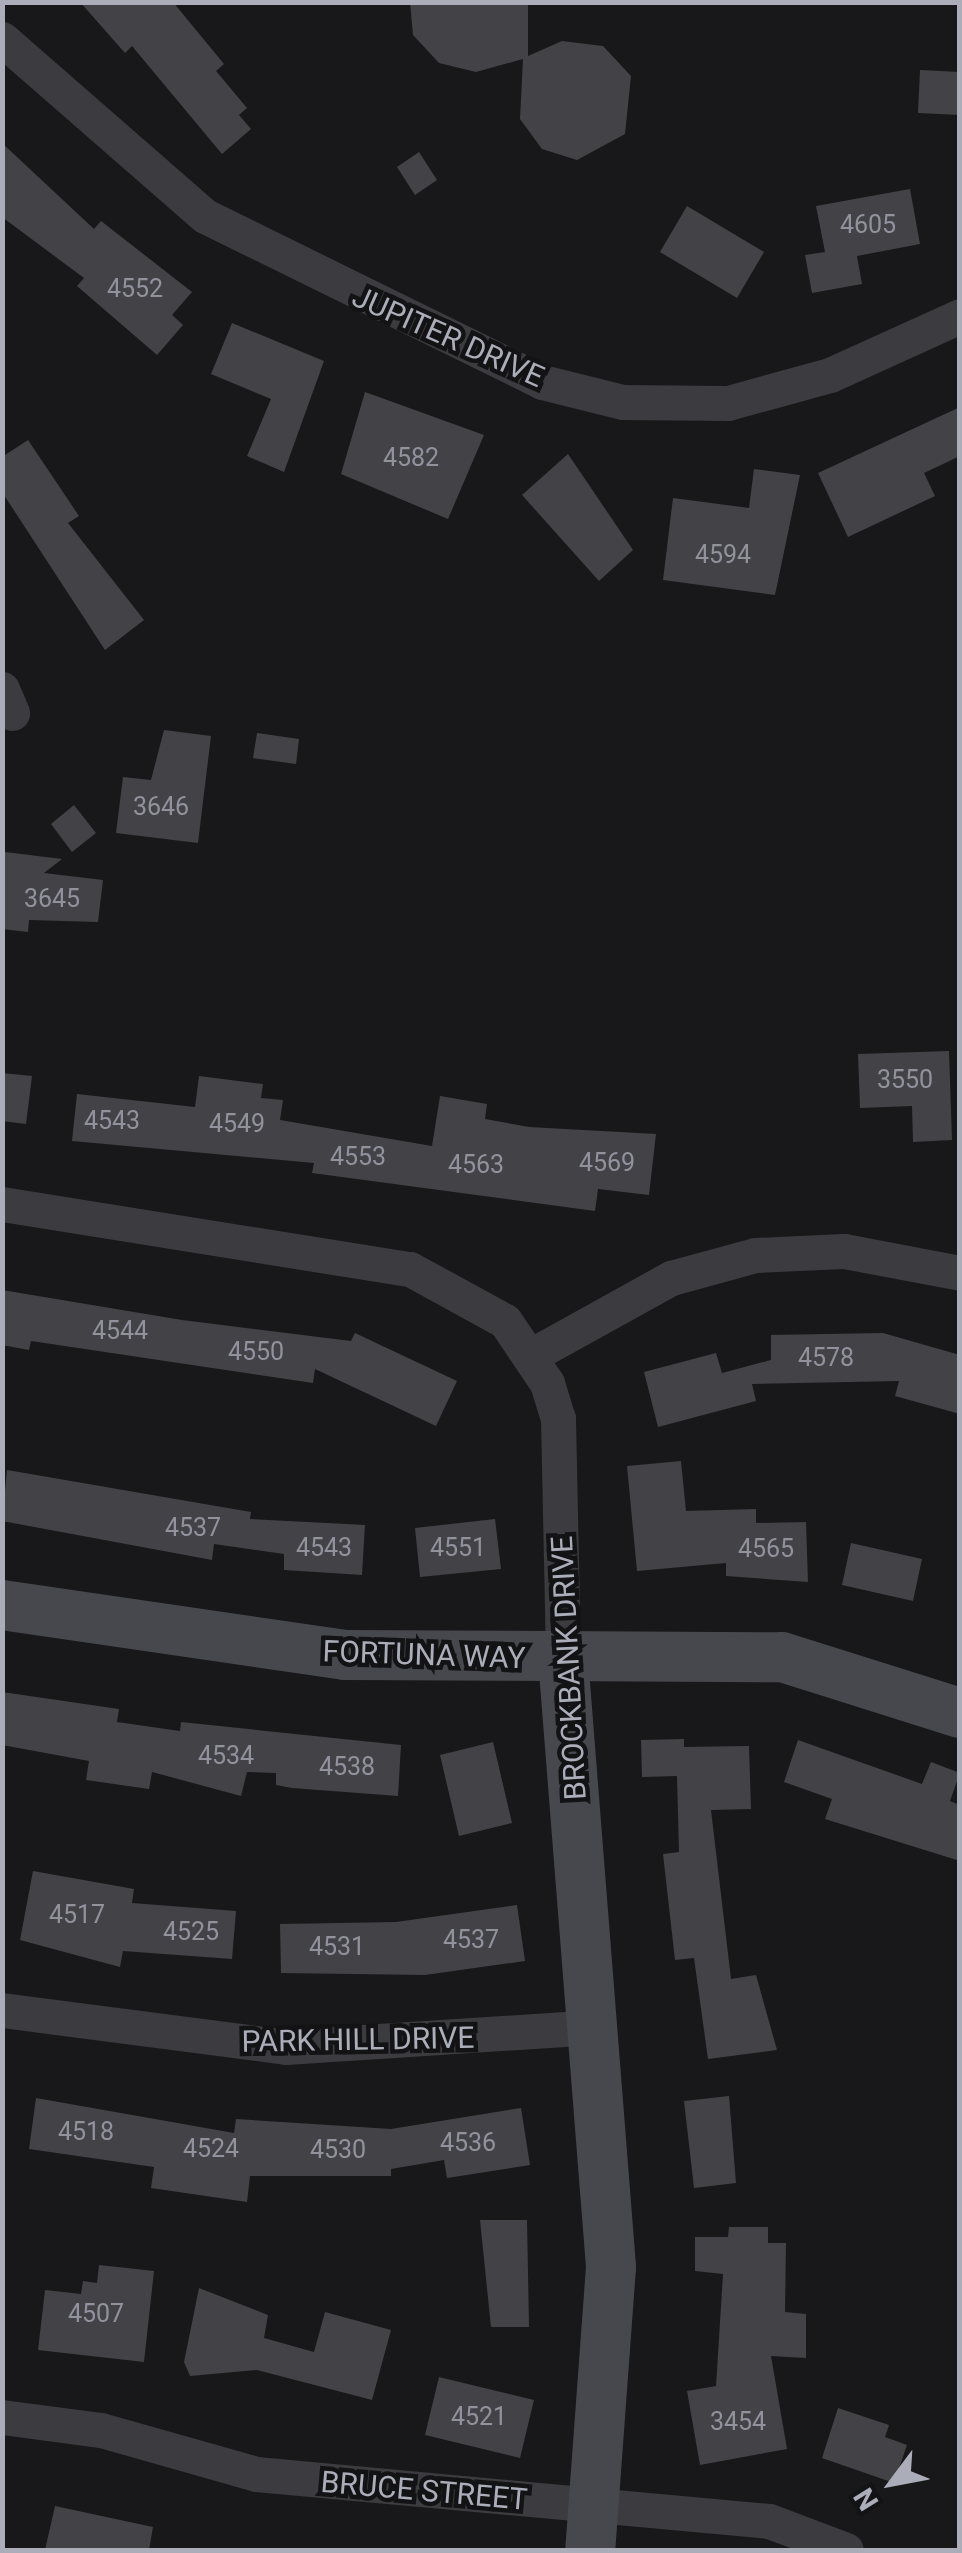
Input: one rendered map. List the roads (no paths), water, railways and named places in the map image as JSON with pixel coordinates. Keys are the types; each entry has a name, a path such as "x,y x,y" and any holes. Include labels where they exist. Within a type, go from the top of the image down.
{"street":[{"name":"JUPITER DRIVE","path":"2,39 205,216 542,382 622,402 728,403 830,376 960,316"},
{"name":"BROCKBANK DRIVE","path":"2,1204 410,1269 481,1303 532,1356 558,1418 563,1658 596,2027 611,2268 592,2528"},
{"path":"532,1356 670,1278 755,1254 844,1252 960,1272"},
{"name":"FORTUNA WAY","path":"2,1605 345,1655 782,1657 960,1714"},
{"name":"PARK HILL DRIVE","path":"2,2010 286,2047 596,2027"},
{"name":"BRUCE STREET","path":"2,2417 101,2430 256,2474 592,2528 769,2521 846,2550"}]}
